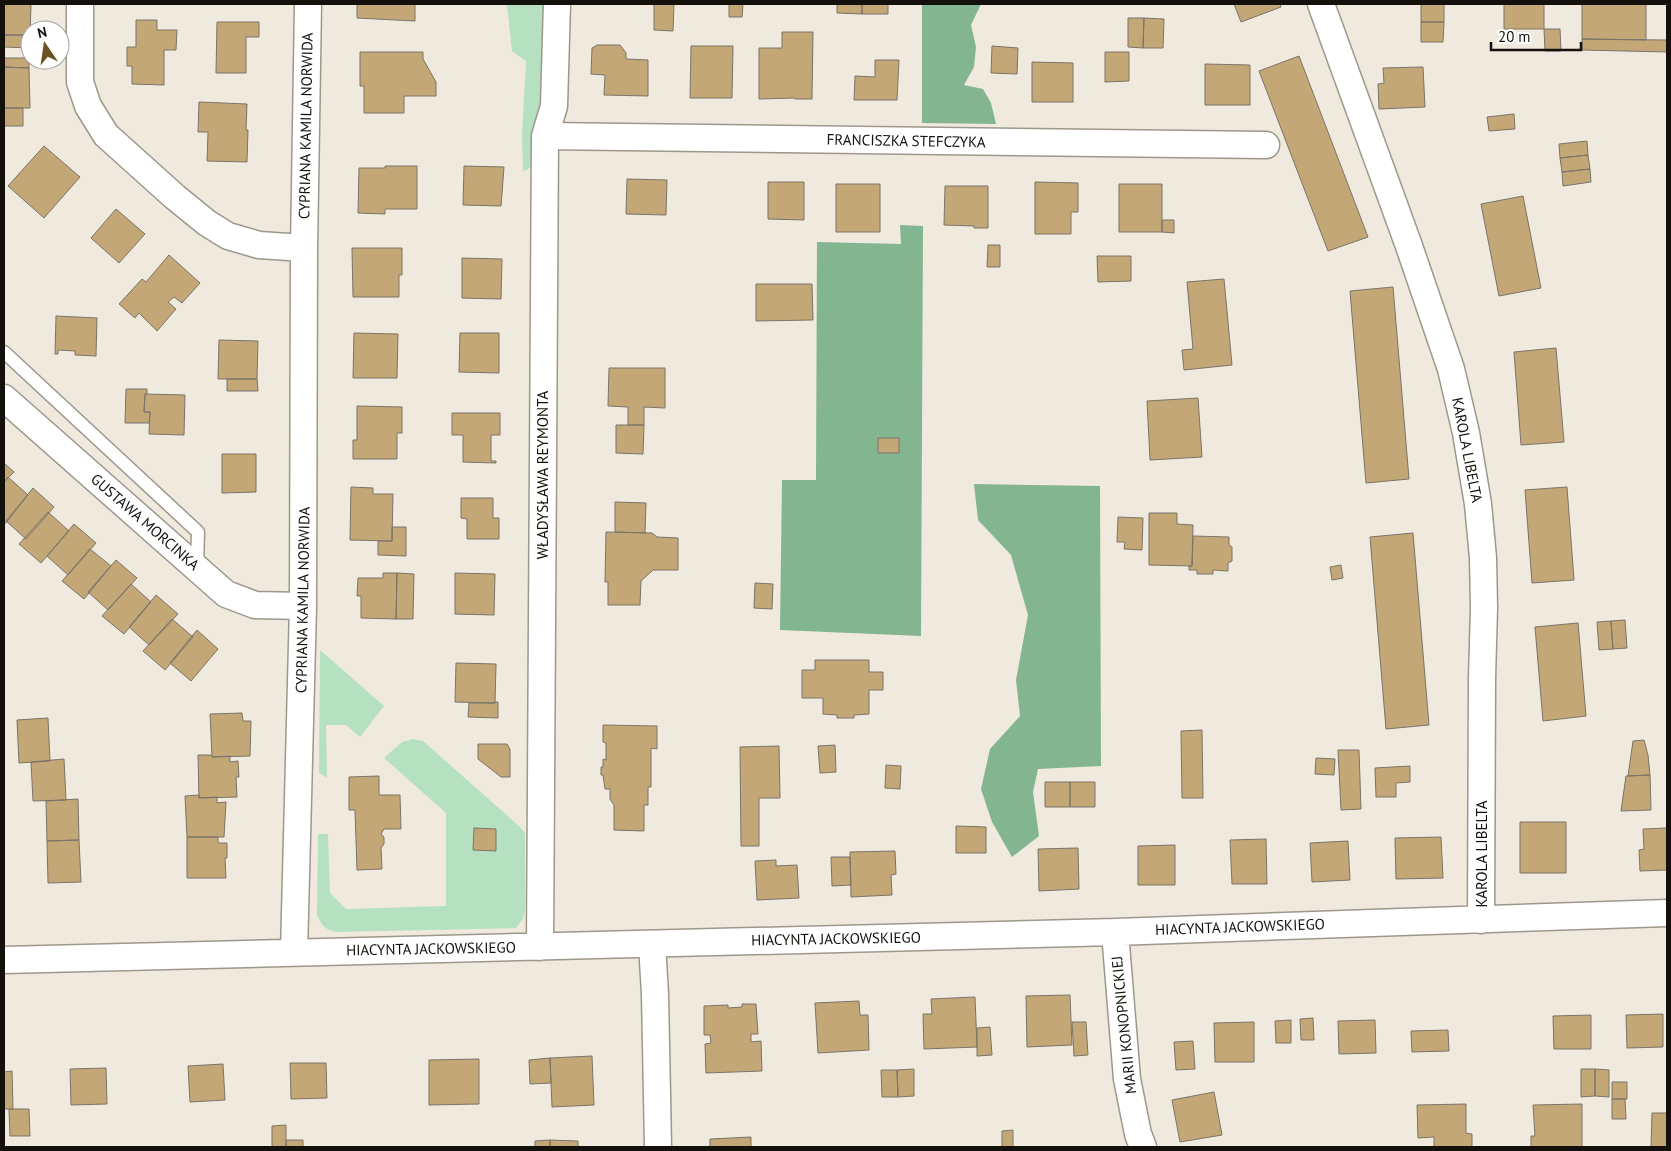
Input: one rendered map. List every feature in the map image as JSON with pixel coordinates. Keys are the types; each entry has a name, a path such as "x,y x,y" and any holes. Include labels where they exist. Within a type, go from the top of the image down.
{"street":[{"path":"80,4 80,82 88,106 106,135 175,197 207,223 228,236 259,245 304,248"},
{"name":"CYPRIANA KAMILA NORWIDA","path":"294,952 304,606 304,248 308,4"},
{"name":"WŁADYSŁAWA REYMONTA","path":"540,946 545,136 554,106 556,4"},
{"name":"KAROLA LIBELTA","path":"1321,4 1409,246 1451,369 1466,433 1478,504 1483,558 1481,920"},
{"name":"FRANCISZKA STEFCZYKA","path":"545,136 1266,145"},
{"name":"GUSTAWA MORCINKA","path":"4,398 226,594 255,605 304,606"},
{"name":"HIACYNTA JACKOWSKIEGO","path":"4,960 1115,932 1274,925 1667,913"},
{"name":"MARII KONOPNICKIEJ","path":"1115,932 1127,1079 1138,1134 1143,1147"},
{"path":"652,944 655,994 658,1147"}],"lane":[{"path":"4,352 198,532 197,568"}],"green space":[{"path":"507,4 546,4 545,101 534,125 534,164 523,171 522,134 526,61 512,51"},
{"path":"922,4 981,4 971,25 976,47 974,67 964,85 983,89 991,103 996,124 922,123"},
{"path":"900,225 923,226 921,636 780,630 782,480 816,480 817,242 901,244"},
{"path":"974,484 1100,486 1101,766 1038,769 1033,792 1039,836 1012,857 992,822 981,789 990,749 1020,716 1016,680 1028,615 1011,555 978,520"},
{"path":"320,650 384,706 360,737 346,725 326,725 327,778 319,773"},
{"path":"413,739 423,741 525,833 525,911 523,919 516,928 335,932 326,928 320,921 317,915 318,834 328,834 330,893 346,909 446,906 446,813 384,758 402,742"}],"building":[{"path":"4,4 31,4 30,20 20,20 20,35 4,35"},
{"path":"357,4 415,4 415,21 357,18"},
{"path":"654,4 674,4 673,31 654,30"},
{"path":"729,4 743,4 742,17 729,17"},
{"path":"837,4 862,4 862,14 837,13"},
{"path":"862,4 888,4 888,14 862,14"},
{"path":"1234,4 1280,4 1281,7 1241,22"},
{"path":"1421,4 1444,4 1444,22 1421,22"},
{"path":"1504,4 1544,4 1544,29 1504,29"},
{"path":"1582,4 1646,4 1646,40 1582,39"},
{"path":"1128,18 1144,18 1143,48 1128,47"},
{"path":"1144,18 1164,19 1163,48 1143,48"},
{"path":"136,20 157,20 157,30 177,30 176,50 164,50 164,85 132,84 132,66 127,66 127,47 136,47"},
{"path":"217,22 259,22 259,37 246,37 246,73 216,73"},
{"path":"1421,22 1444,22 1443,42 1421,42"},
{"path":"1544,29 1560,29 1561,51 1545,51"},
{"path":"782,32 813,32 812,99 759,99 759,48 782,48"},
{"path":"4,35 20,35 20,48 4,47"},
{"path":"1582,39 1667,40 1667,52 1582,50"},
{"path":"597,45 620,45 626,53 626,59 648,60 648,96 604,95 605,75 591,74 592,48"},
{"path":"691,46 733,46 732,98 690,98"},
{"path":"992,46 1018,48 1017,74 991,73"},
{"path":"360,52 423,52 423,59 436,82 436,96 404,96 404,113 364,113 364,86 360,86"},
{"path":"1105,52 1129,52 1129,81 1105,82"},
{"path":"1299,56 1368,237 1328,251 1259,71"},
{"path":"4,58 20,58 20,68 4,67"},
{"path":"875,60 899,60 897,100 854,100 855,76 875,77"},
{"path":"1032,62 1073,63 1073,102 1032,102"},
{"path":"1205,64 1250,65 1250,105 1205,105"},
{"path":"4,67 29,70 30,108 4,108"},
{"path":"1423,67 1425,107 1379,109 1378,84 1384,83 1383,68"},
{"path":"199,102 247,104 247,162 207,161 208,132 198,132"},
{"path":"4,108 23,108 23,126 4,126"},
{"path":"1514,114 1515,129 1489,131 1487,117"},
{"path":"1587,141 1588,155 1560,158 1559,144"},
{"path":"44,146 80,177 44,218 8,186"},
{"path":"1588,155 1590,169 1562,172 1560,158"},
{"path":"385,166 417,166 417,209 385,209 385,214 358,213 359,168 385,168"},
{"path":"464,166 504,167 501,206 463,205"},
{"path":"1590,169 1591,182 1563,186 1562,172"},
{"path":"627,179 667,180 666,215 626,214"},
{"path":"768,182 804,182 804,220 768,219"},
{"path":"1035,182 1078,183 1078,212 1071,212 1071,234 1035,234"},
{"path":"836,184 880,184 880,232 836,232"},
{"path":"1119,184 1162,184 1162,232 1119,232"},
{"path":"945,186 988,186 988,228 944,225"},
{"path":"1523,196 1541,288 1499,296 1481,204"},
{"path":"116,209 145,234 119,263 91,238"},
{"path":"1162,220 1174,220 1174,233 1162,232"},
{"path":"988,245 1000,245 1000,267 987,267"},
{"path":"352,248 402,248 402,275 399,275 399,297 353,297"},
{"path":"169,255 200,283 182,303 174,297 168,302 176,309 157,331 139,313 135,318 119,304 142,279 146,282"},
{"path":"1097,256 1131,256 1131,281 1098,282"},
{"path":"462,258 502,259 501,299 462,298"},
{"path":"1224,279 1232,365 1184,370 1182,350 1193,349 1187,282"},
{"path":"756,284 812,284 813,320 756,321"},
{"path":"1393,287 1409,479 1366,483 1350,291"},
{"path":"56,316 97,318 96,356 75,355 75,351 58,350 58,354 55,354"},
{"path":"354,333 398,334 397,378 353,378"},
{"path":"460,333 499,333 499,373 459,372"},
{"path":"219,340 258,341 257,379 218,379"},
{"path":"1556,348 1564,442 1521,445 1514,352"},
{"path":"609,368 665,368 665,408 644,407 644,425 628,425 628,407 608,406"},
{"path":"227,379 257,379 258,391 227,391"},
{"path":"126,389 147,389 144,412 150,412 149,423 125,423"},
{"path":"145,394 185,395 184,435 149,434 150,412 144,412"},
{"path":"1198,398 1202,457 1150,460 1147,401"},
{"path":"357,406 402,407 402,433 397,433 397,459 353,459 353,440 357,440"},
{"path":"452,413 500,413 500,435 491,435 491,461 496,461 496,463 463,462 463,435 452,435"},
{"path":"616,425 644,425 643,454 616,453"},
{"path":"878,438 899,438 899,453 878,453"},
{"path":"222,454 256,454 256,492 222,493"},
{"path":"4,463 14,472 4,482"},
{"path":"8,477 28,495 4,525 4,482"},
{"path":"351,487 373,488 373,494 393,494 392,541 350,540"},
{"path":"1567,487 1574,580 1532,583 1525,490"},
{"path":"33,488 54,507 26,539 6,521"},
{"path":"461,498 493,498 493,518 499,518 499,539 467,539 467,519 461,518"},
{"path":"615,502 646,503 645,533 615,532"},
{"path":"48,512 69,531 41,563 19,544"},
{"path":"1149,513 1177,513 1177,524 1193,525 1192,566 1149,565"},
{"path":"1118,517 1143,518 1142,550 1124,549 1125,542 1117,542"},
{"path":"74,524 96,543 68,575 47,556"},
{"path":"392,527 406,527 406,556 378,555 378,541 392,541"},
{"path":"606,532 652,533 657,537 678,538 678,570 653,570 641,581 640,605 608,605 608,582 605,582"},
{"path":"1413,533 1429,725 1386,729 1370,537"},
{"path":"1193,536 1229,537 1229,545 1232,547 1232,561 1228,563 1228,571 1213,570 1213,574 1197,574 1197,570 1189,570 1189,566 1192,566"},
{"path":"90,549 111,566 84,599 62,581"},
{"path":"116,560 137,578 108,610 88,592"},
{"path":"1341,565 1343,578 1332,580 1330,567"},
{"path":"383,573 397,573 396,619 361,618 361,596 357,596 358,578 383,578"},
{"path":"397,573 414,574 413,619 396,619"},
{"path":"455,573 495,574 494,615 455,614"},
{"path":"755,583 773,584 772,609 754,608"},
{"path":"131,584 151,602 124,634 102,616"},
{"path":"156,595 178,614 149,645 129,627"},
{"path":"172,619 193,637 165,670 143,651"},
{"path":"1625,620 1627,648 1613,649 1611,621"},
{"path":"1611,621 1613,649 1599,650 1597,622"},
{"path":"1578,623 1586,716 1543,721 1535,627"},
{"path":"197,630 218,649 191,681 170,663"},
{"path":"815,660 869,660 869,672 883,672 883,690 869,690 869,714 854,715 854,718 837,718 837,715 823,714 823,698 802,698 802,670 815,670"},
{"path":"456,663 496,664 495,703 455,702"},
{"path":"498,702 498,718 468,717 469,703"},
{"path":"242,713 243,721 251,721 250,756 212,757 210,714"},
{"path":"48,718 50,761 19,763 17,720"},
{"path":"603,725 657,726 657,749 651,748 651,787 648,787 648,805 644,805 644,831 614,830 614,805 610,799 610,789 605,789 603,775 601,775 603,759 606,760"},
{"path":"1202,730 1203,798 1182,798 1181,731"},
{"path":"1644,740 1650,775 1628,776 1633,741"},
{"path":"478,744 507,744 510,749 510,777 501,777 478,759"},
{"path":"835,745 836,772 820,773 818,746"},
{"path":"779,746 780,798 759,798 759,846 741,846 740,747"},
{"path":"1338,750 1359,750 1361,809 1341,810"},
{"path":"198,755 211,755 212,757 230,756 230,762 238,761 239,777 236,777 237,797 199,798"},
{"path":"1316,758 1335,759 1334,775 1315,774"},
{"path":"64,759 66,800 33,801 31,762"},
{"path":"886,765 901,766 900,789 885,788"},
{"path":"1410,766 1410,782 1396,783 1396,797 1376,797 1375,768"},
{"path":"1650,775 1651,810 1621,811 1626,776"},
{"path":"379,776 379,795 400,795 401,829 384,829 381,834 384,837 384,844 381,848 382,869 357,870 355,810 349,810 349,777"},
{"path":"1045,782 1070,782 1070,807 1045,807"},
{"path":"1070,782 1095,782 1095,807 1070,807"},
{"path":"199,795 199,798 217,797 217,803 226,802 224,837 187,837 185,796"},
{"path":"78,799 79,840 47,841 46,801"},
{"path":"1520,822 1566,822 1566,873 1520,873"},
{"path":"956,826 986,827 986,853 956,853"},
{"path":"474,828 496,829 496,851 473,850"},
{"path":"1667,828 1667,870 1640,871 1639,850 1644,849 1643,829"},
{"path":"187,837 218,837 218,843 227,843 227,858 225,858 226,878 187,878"},
{"path":"1441,837 1443,878 1396,879 1395,838"},
{"path":"1266,839 1267,884 1232,884 1230,840"},
{"path":"79,840 81,882 48,883 47,841"},
{"path":"1348,841 1350,880 1312,882 1310,843"},
{"path":"1175,845 1175,885 1138,885 1138,846"},
{"path":"1078,848 1079,889 1039,891 1038,849"},
{"path":"895,851 896,874 891,875 892,895 851,897 850,852"},
{"path":"831,857 850,857 851,885 832,886"},
{"path":"776,860 776,866 797,865 799,898 757,900 755,861"},
{"path":"1070,995 1072,1045 1027,1047 1026,996"},
{"path":"975,997 977,1047 924,1049 923,1014 932,1014 931,999"},
{"path":"859,1001 860,1015 868,1015 869,1050 818,1053 815,1003"},
{"path":"742,1004 756,1004 758,1034 751,1034 751,1042 761,1041 762,1071 706,1073 705,1044 711,1043 710,1035 704,1035 704,1006 728,1005 728,1008 742,1007"},
{"path":"1663,1014 1663,1047 1627,1048 1626,1015"},
{"path":"1591,1015 1591,1049 1554,1049 1553,1016"},
{"path":"1313,1018 1314,1040 1301,1040 1300,1019"},
{"path":"1291,1020 1291,1043 1276,1043 1275,1021"},
{"path":"1375,1020 1376,1053 1339,1054 1338,1021"},
{"path":"1072,1022 1086,1022 1088,1055 1074,1056"},
{"path":"1254,1022 1254,1062 1215,1062 1214,1023"},
{"path":"990,1027 992,1055 977,1056 977,1028"},
{"path":"1448,1030 1449,1051 1412,1052 1411,1031"},
{"path":"1193,1041 1195,1069 1176,1070 1174,1042"},
{"path":"592,1056 594,1105 552,1107 550,1058"},
{"path":"550,1058 551,1083 530,1084 529,1060"},
{"path":"479,1059 479,1104 429,1105 429,1060"},
{"path":"290,1063 326,1063 327,1098 291,1099"},
{"path":"223,1064 225,1100 190,1102 188,1066"},
{"path":"106,1068 107,1104 71,1105 70,1069"},
{"path":"914,1069 914,1096 898,1097 897,1070"},
{"path":"1581,1069 1595,1069 1595,1096 1581,1097"},
{"path":"1595,1069 1609,1070 1609,1097 1595,1096"},
{"path":"881,1070 897,1070 898,1097 882,1097"},
{"path":"12,1071 13,1109 4,1109 4,1072"},
{"path":"1612,1082 1627,1082 1627,1099 1612,1099"},
{"path":"1214,1092 1222,1135 1180,1142 1172,1100"},
{"path":"1612,1099 1625,1099 1626,1119 1612,1119"},
{"path":"1466,1104 1466,1133 1472,1134 1472,1147 1434,1147 1434,1137 1418,1138 1417,1105"},
{"path":"1582,1104 1582,1147 1531,1147 1531,1136 1535,1136 1533,1105"},
{"path":"9,1109 29,1109 30,1136 10,1136"},
{"path":"1652,1113 1667,1113 1667,1147 1651,1147"},
{"path":"286,1125 286,1147 272,1147 272,1126"},
{"path":"1013,1130 1013,1147 1002,1147 1002,1131"},
{"path":"751,1137 751,1147 710,1147 710,1139"},
{"path":"286,1140 303,1140 303,1147 286,1147"},
{"path":"550,1140 578,1141 578,1147 550,1147"},
{"path":"550,1140 550,1147 535,1147 535,1141"}]}
